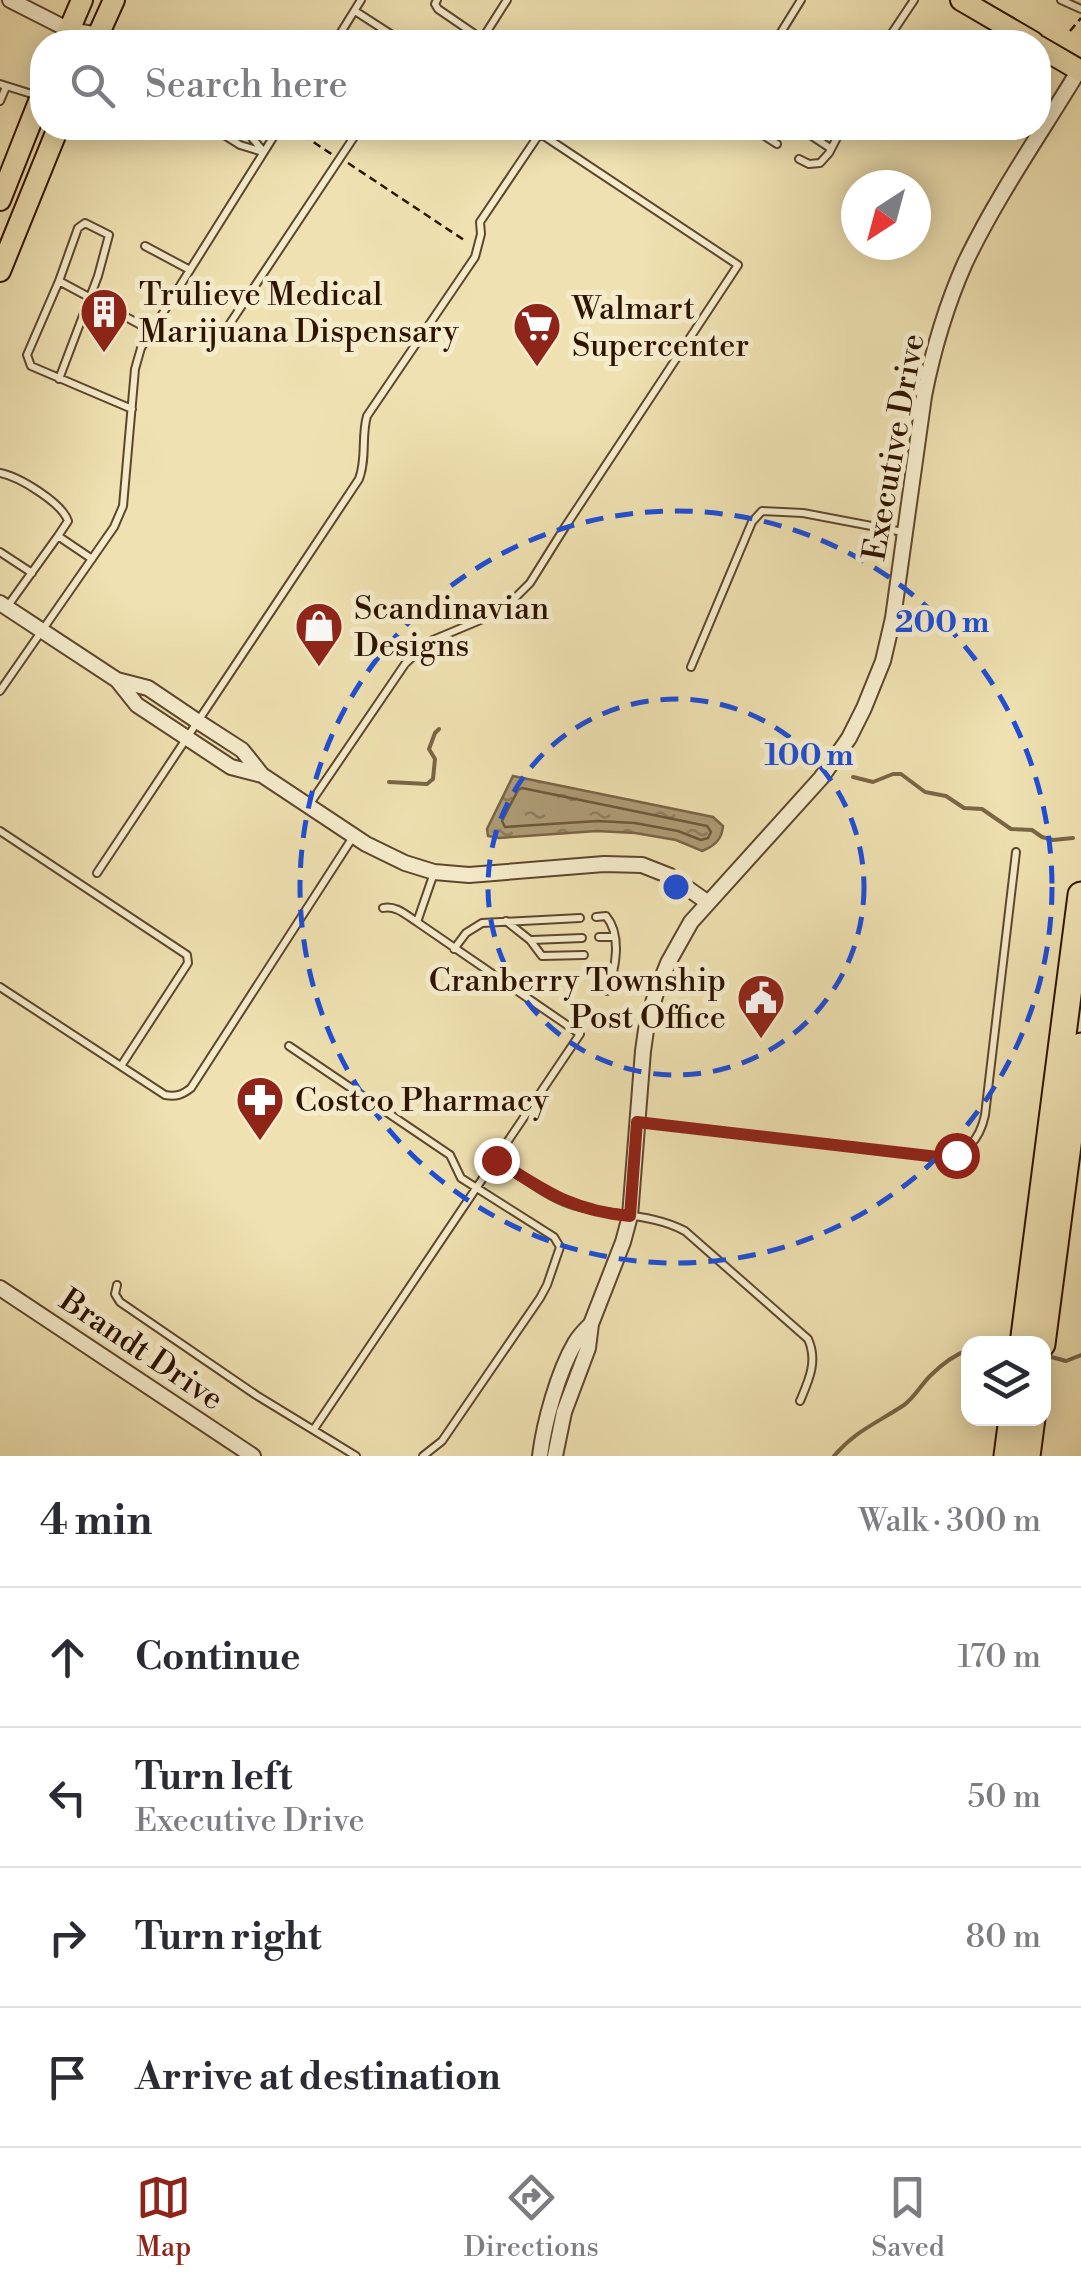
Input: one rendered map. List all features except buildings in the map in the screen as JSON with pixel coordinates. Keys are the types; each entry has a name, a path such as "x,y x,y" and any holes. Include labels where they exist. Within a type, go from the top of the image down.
{"highway":[{"path":"1033,1336 1081,895"},
{"path":"1033,1336 1081,1046"},
{"path":"1007,1456 1011,1426"},
{"path":"1027,1456 1031,1426"}],"main road":[{"path":"82,0 86,30"},
{"path":"93,30 114,0"},
{"path":"961,0 1012,30"},
{"path":"1051,53 1080,69"},
{"path":"2,190 30,124"},
{"path":"0,270 53,140"}],"street":[{"path":"10,0 69,30"},
{"name":"Executive Drive","path":"1051,117 1080,69"},
{"name":"Executive Drive","path":"555,1456 564,1412 588,1348 590,1324 630,1216 643,1051 651,1006 668,962 691,922 814,786 856,725 890,634 924,396 944,315 976,242 1037,140"},
{"path":"2,605 117,680 137,705 232,767 262,775"},
{"path":"117,680 148,688 242,750 262,775 392,858 434,872 487,875 589,864 631,864 661,871 707,902"},
{"name":"Brandt Drive","path":"0,1288 253,1456"},
{"name":"Executive Drive","path":"540,1456 550,1407 564,1369 576,1341 590,1324"}],"lane":[{"path":"342,30 361,0"},
{"path":"437,0 438,9 469,30"},
{"path":"488,30 507,0"},
{"path":"783,30 802,0"},
{"path":"894,30 914,0"},
{"path":"1061,0 1081,9"},
{"path":"355,10 385,30"},
{"path":"0,101 3,86 30,92"},
{"path":"232,140 263,152"},
{"path":"254,140 263,152"},
{"path":"0,692 114,527 124,506 135,369 141,348 271,140"},
{"path":"229,325 352,140"},
{"path":"97,873 359,479 367,416 475,257 480,222 535,140"},
{"path":"308,806 405,664 428,642 502,611 530,583 738,265 550,140"},
{"path":"772,140 777,144"},
{"path":"818,140 830,148"},
{"path":"799,159 808,164 820,162 835,140"},
{"path":"58,379 109,236 86,223 78,228 60,281 27,354 32,366 58,379 132,409"},
{"path":"145,246 190,270"},
{"path":"60,281 152,331"},
{"path":"0,473 11,475 64,509 68,521 32,573 2,605"},
{"path":"691,667 752,522 762,511 803,512 904,533"},
{"path":"58,536 92,559"},
{"path":"0,552 32,573"},
{"path":"0,831 187,955 188,964 121,1066"},
{"path":"0,987 165,1095 175,1097 191,1088 354,836"},
{"path":"637,1122 948,1158 966,1150 978,1134 984,1115 1016,852"},
{"path":"417,922 434,872"},
{"path":"314,1429 580,1034 417,922 390,906 382,908"},
{"path":"596,917 606,916 613,924 615,954 608,991"},
{"path":"454,949 475,926 489,922 580,918"},
{"path":"506,920 542,956 584,955"},
{"path":"599,937 615,937"},
{"path":"530,940 582,938"},
{"path":"601,954 615,954"},
{"path":"289,1046 450,1155 461,1178 554,1237 560,1246 547,1285 527,1318 442,1442 423,1456"},
{"path":"496,1160 570,1204 662,1221 685,1232 808,1339 814,1352 800,1402"},
{"path":"117,1285 115,1294 120,1302 356,1456"}],"path":[{"path":"1070,31 1081,18"},
{"path":"311,140 478,249"}],"water":[{"path":"513,776 713,817 723,826 721,835 702,851 676,840 635,833 488,836 487,829"}],"waterway":[{"path":"389,782 427,784 433,779 435,759 429,749 439,729"},
{"path":"853,777 873,782 901,774 925,792 946,796 964,808 982,809 1011,829 1032,830 1053,840 1073,838"},
{"path":"834,1456 858,1434 908,1402 943,1364 961,1354"},
{"path":"1051,1357 1066,1361 1081,1355"}],"place":[{"name":"Trulieve Medical Marijuana Dispensary","path":"104,354"},
{"name":"Walmart Supercenter","path":"537,368"},
{"name":"Scandinavian Designs","path":"319,668"},
{"name":"Cranberry Township Post Office","path":"761,1040"},
{"name":"Costco Pharmacy","path":"260,1142"}],"route":[{"path":"496,1160 570,1204 630,1216 637,1122 938,1157 956,1155"}]}
